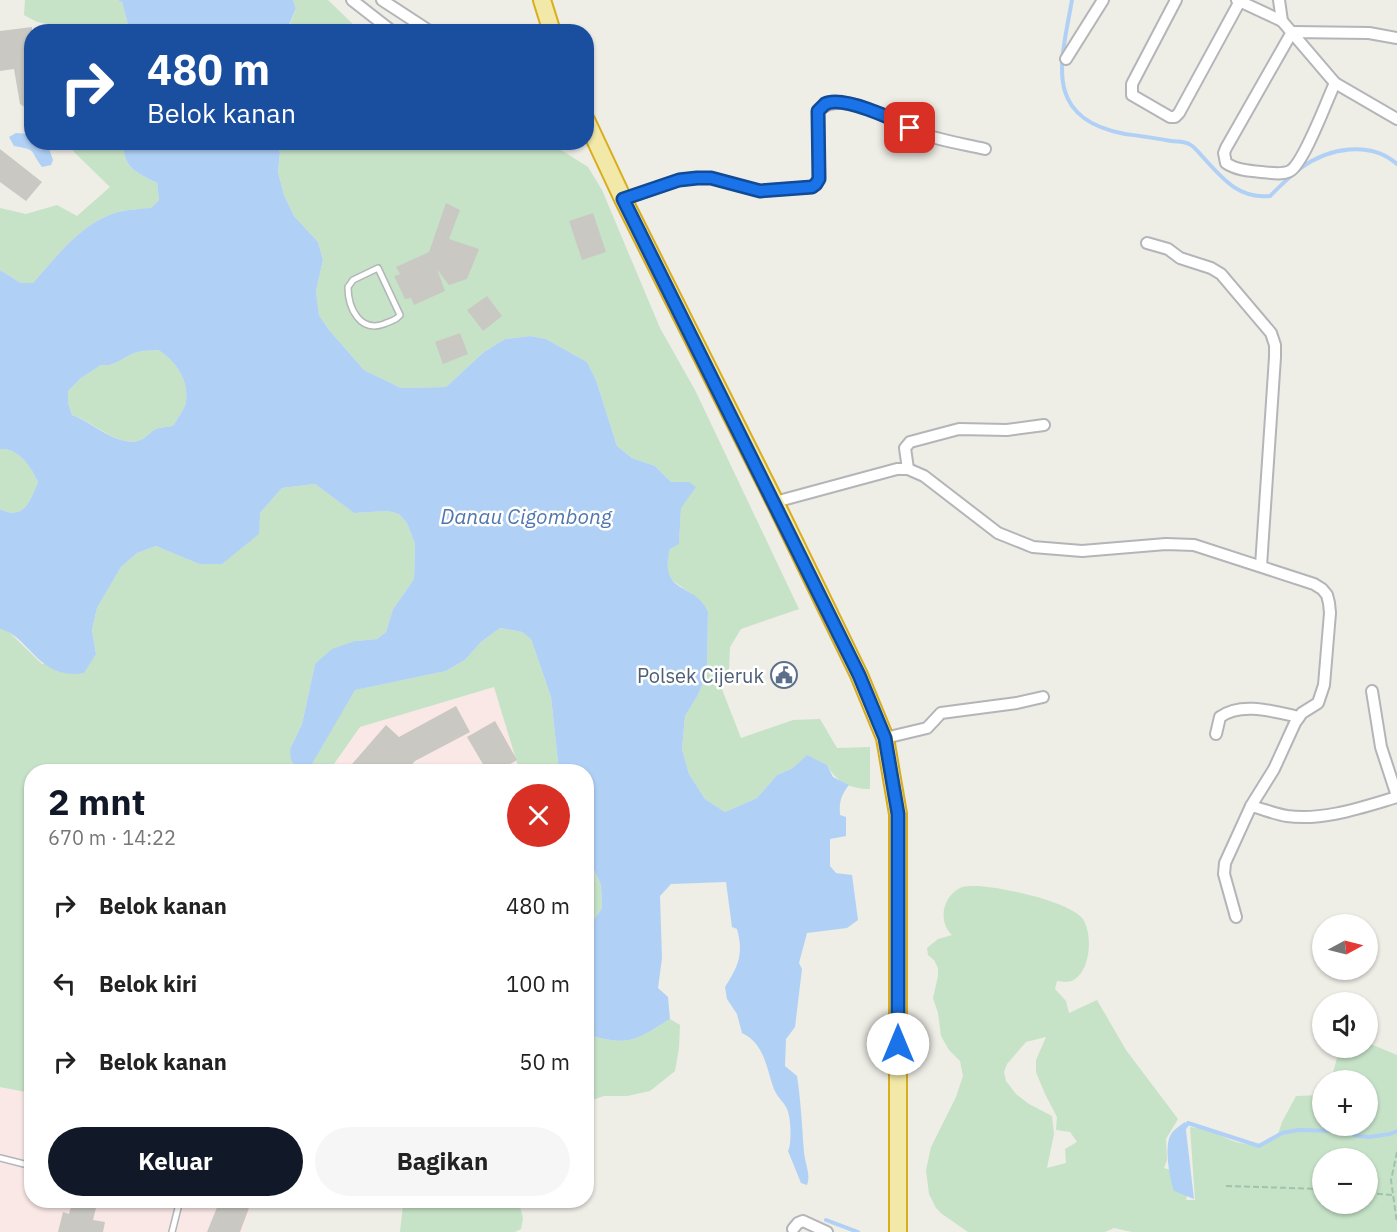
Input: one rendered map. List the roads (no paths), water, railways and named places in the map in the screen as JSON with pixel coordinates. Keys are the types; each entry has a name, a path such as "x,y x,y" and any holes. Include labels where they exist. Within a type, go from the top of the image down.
{"highway":[{"path":"542,0 550,24"},
{"path":"594,139 775,501 859,675 885,738 898,814 898,1230"}],"street":[{"path":"352,0 383,24"},
{"path":"382,0 419,24"},
{"path":"1066,59 1103,0"},
{"path":"1176,0 1131,89 1132,95 1170,117 1175,117 1179,113 1239,1 1282,21 1335,83 1397,119"},
{"path":"1279,0 1282,21"},
{"path":"1292,32 1362,32 1397,38"},
{"path":"1292,32 1226,148 1224,153 1226,163 1237,169 1282,173 1291,171 1304,153 1335,83"},
{"path":"623,199 679,180 697,178 711,178 760,191 812,187 819,179 818,111 824,105 832,102 864,107 918,132 985,149"},
{"path":"1147,243 1168,249 1180,258 1211,268 1221,274 1271,333 1275,345 1275,357 1261,566"},
{"path":"908,469 905,448 910,442 959,429 1007,430 1044,425"},
{"path":"775,501 897,469 908,469 924,476 998,533 1033,547 1093,551 1182,544 1205,548 1314,584 1322,589 1329,603 1324,685 1321,697 1314,707 1299,717 1274,769 1251,806 1225,863 1224,874 1236,917"},
{"path":"1251,806 1288,816 1314,815 1351,811 1397,796 1381,747 1372,691"},
{"path":"885,738 927,728 941,713 1017,703 1043,697"},
{"path":"1216,734 1220,717 1233,709 1299,717"},
{"path":"793,1229 803,1221 827,1232"}],"lane":[{"path":"378,268 390,292 400,317 378,326 370,327 362,324 349,299 350,283 378,268"},
{"path":"0,1158 24,1164"},
{"path":"172,1232 178,1208"}],"water":[{"path":"117,0 293,0 296,9 289,24 128,24 122,2"},
{"path":"16,133 24,134 24,148 14,146 9,137"},
{"path":"30,150 49,150 53,160 51,165 42,167"},
{"name":"Danau Cigombong","path":"124,150 279,150 278,172 284,195 294,216 318,242 323,260 316,291 319,315 364,370 401,388 446,387 484,352 505,339 530,336 546,339 587,362 596,380 617,446 632,458 655,466 671,482 689,482 696,487 681,508 679,544 670,549 668,564 669,574 673,581 702,602 708,612 707,672 698,695 685,716 682,749 689,774 705,799 725,812 757,798 777,775 793,768 807,755 827,765 833,777 849,785 842,795 840,806 840,815 846,817 846,836 830,839 830,866 836,873 852,875 858,920 847,928 807,933 799,963 802,969 795,1027 786,1039 785,1066 797,1076 808,1173 807,1185 801,1183 788,1151 790,1130 787,1109 775,1092 760,1050 756,1043 742,1033 737,1014 727,999 725,987 736,966 740,946 737,929 732,927 726,882 671,884 660,896 662,958 658,988 668,997 670,1019 641,1036 625,1041 594,1037 594,919 602,908 601,885 594,870 594,764 558,764 551,697 531,639 522,632 500,628 481,642 465,660 446,671 355,690 312,764 294,764 291,760 290,749 302,724 315,664 332,649 355,641 377,639 386,632 393,609 414,579 415,544 407,523 399,514 388,511 354,513 315,484 282,488 260,513 259,534 222,564 199,564 156,546 137,553 121,567 97,608 92,630 96,654 84,673 68,674 56,670 45,664 10,633 0,629 0,509 15,513 20,511 29,502 38,482 32,470 19,455 0,449 0,270 21,283 33,283 62,250 96,221 123,211 151,208 159,200 157,183 132,169","holes":["158,350 180,371 186,393 184,407 173,426 156,429 140,440 130,442 113,437 72,415 68,403 68,391 81,378 101,365 110,365 143,351"]},
{"path":"1185,1122 1194,1199 1174,1191 1168,1165 1170,1136"}],"waterway":[{"path":"1072,0 1064,45 1063,84 1069,101 1080,115 1098,126 1125,134 1187,143 1232,185 1249,194 1259,196 1270,196 1301,168 1336,152 1362,149 1386,156 1397,164"},
{"path":"1183,1130 1188,1123 1259,1146 1282,1133 1298,1130 1338,1131 1369,1137 1397,1131"},
{"path":"826,1220 858,1232"}],"place":[{"name":"Polsek Cijeruk","path":"784,675"}]}
